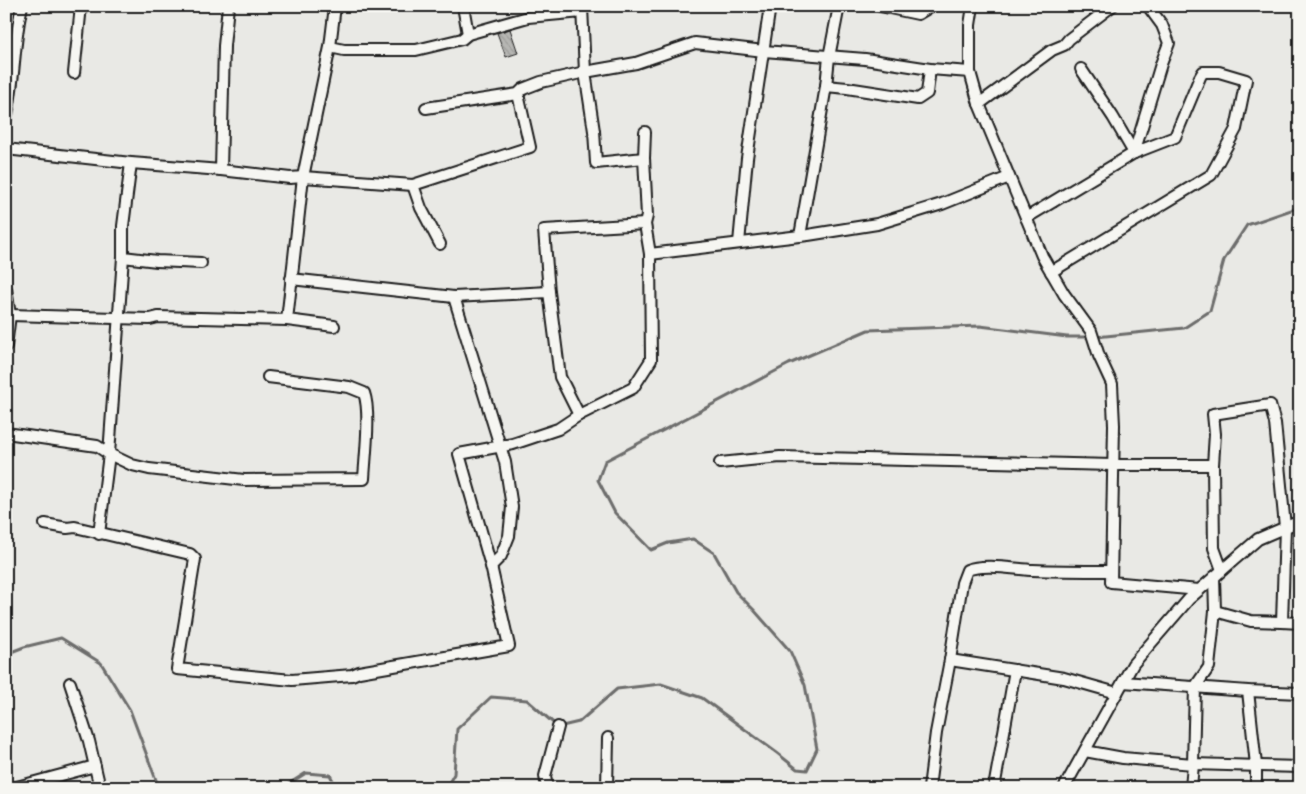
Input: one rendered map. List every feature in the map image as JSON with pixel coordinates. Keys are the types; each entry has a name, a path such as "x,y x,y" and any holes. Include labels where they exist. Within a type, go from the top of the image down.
{"street":[{"path":"6,119 10,102 18,24 22,6"},
{"path":"74,73 81,6"},
{"path":"221,170 224,46 228,6"},
{"path":"287,320 303,177 330,47 335,6"},
{"path":"463,6 468,34"},
{"path":"740,243 747,158 770,6"},
{"path":"800,236 826,86 829,56 839,6"},
{"path":"880,6 918,14 928,8 928,6"},
{"path":"973,6 970,25 970,72 979,104 1042,256 1064,294 1091,331 1098,356 1112,384 1114,426 1111,582 1199,590"},
{"path":"1134,153 1169,43 1162,25 1148,6"},
{"path":"979,104 1052,50 1064,45 1069,38 1111,7"},
{"path":"330,47 344,50 416,50 462,39 468,34 528,17 582,9 585,72 594,131 596,163 644,158"},
{"path":"426,108 518,94 523,89 541,82 636,63 695,43 865,59 930,69 970,72"},
{"path":"826,86 918,99 927,93 930,69"},
{"path":"1081,69 1134,153"},
{"path":"1026,218 1134,153 1175,137 1203,72 1219,72 1246,80 1236,129 1211,175 1051,272"},
{"path":"6,148 131,163 290,178 303,177 413,185 530,147 518,94"},
{"path":"45,524 75,528 190,554 195,559 177,669 292,680 352,675 359,672 508,646 491,566 459,454 513,444 558,429 579,415 633,388 651,360 650,254 645,224 647,216 644,158 645,132"},
{"path":"99,534 108,454 124,226 131,163"},
{"path":"650,254 800,236 877,224 942,204 1009,177"},
{"path":"413,185 421,208 440,244"},
{"path":"579,415 560,377 549,292 544,230 645,224"},
{"path":"123,257 201,263"},
{"path":"291,279 454,297 549,292"},
{"path":"6,289 10,315 6,346"},
{"path":"454,297 505,462 512,507 509,536 501,556 491,566"},
{"path":"10,315 287,320 334,326"},
{"path":"6,433 97,446 108,454 132,465 149,469 244,480 364,480 367,414 364,393 349,387 268,377"},
{"path":"1191,788 1195,687 1209,667 1218,574 1214,548 1215,434 1213,414 1270,405 1275,423 1285,527 1282,622"},
{"path":"720,463 780,457 1113,465 1214,465"},
{"path":"1064,788 1133,664 1189,599 1258,539 1300,522"},
{"path":"929,788 936,733 962,583 967,570 983,567 1111,572"},
{"path":"1215,611 1251,621 1300,623"},
{"path":"950,660 1064,678 1117,693"},
{"path":"994,788 1016,670"},
{"path":"1123,682 1300,693"},
{"path":"70,683 89,741 100,788"},
{"path":"1248,691 1256,765 1256,788"},
{"path":"547,788 545,776 558,727"},
{"path":"607,788 608,738"},
{"path":"1085,750 1123,758 1193,764 1300,767"},
{"path":"13,788 95,766"}],"building":[{"path":"510,29 518,53 506,57 497,33"}],"waterway":[{"path":"1096,337 1184,328 1210,311 1224,260 1247,225 1300,207"},
{"path":"446,788 454,774 457,729 491,697 527,700 558,727 579,722 617,689 661,684 702,698 797,769 807,770 817,749 805,685 790,651 736,592 714,553 693,539 668,543 651,550 615,513 598,480 605,461 789,364 868,330 980,326 1067,337 1090,337"},
{"path":"6,654 24,647 61,638 101,663 130,710 159,788"},
{"path":"282,788 306,773 330,775 337,788"}]}
